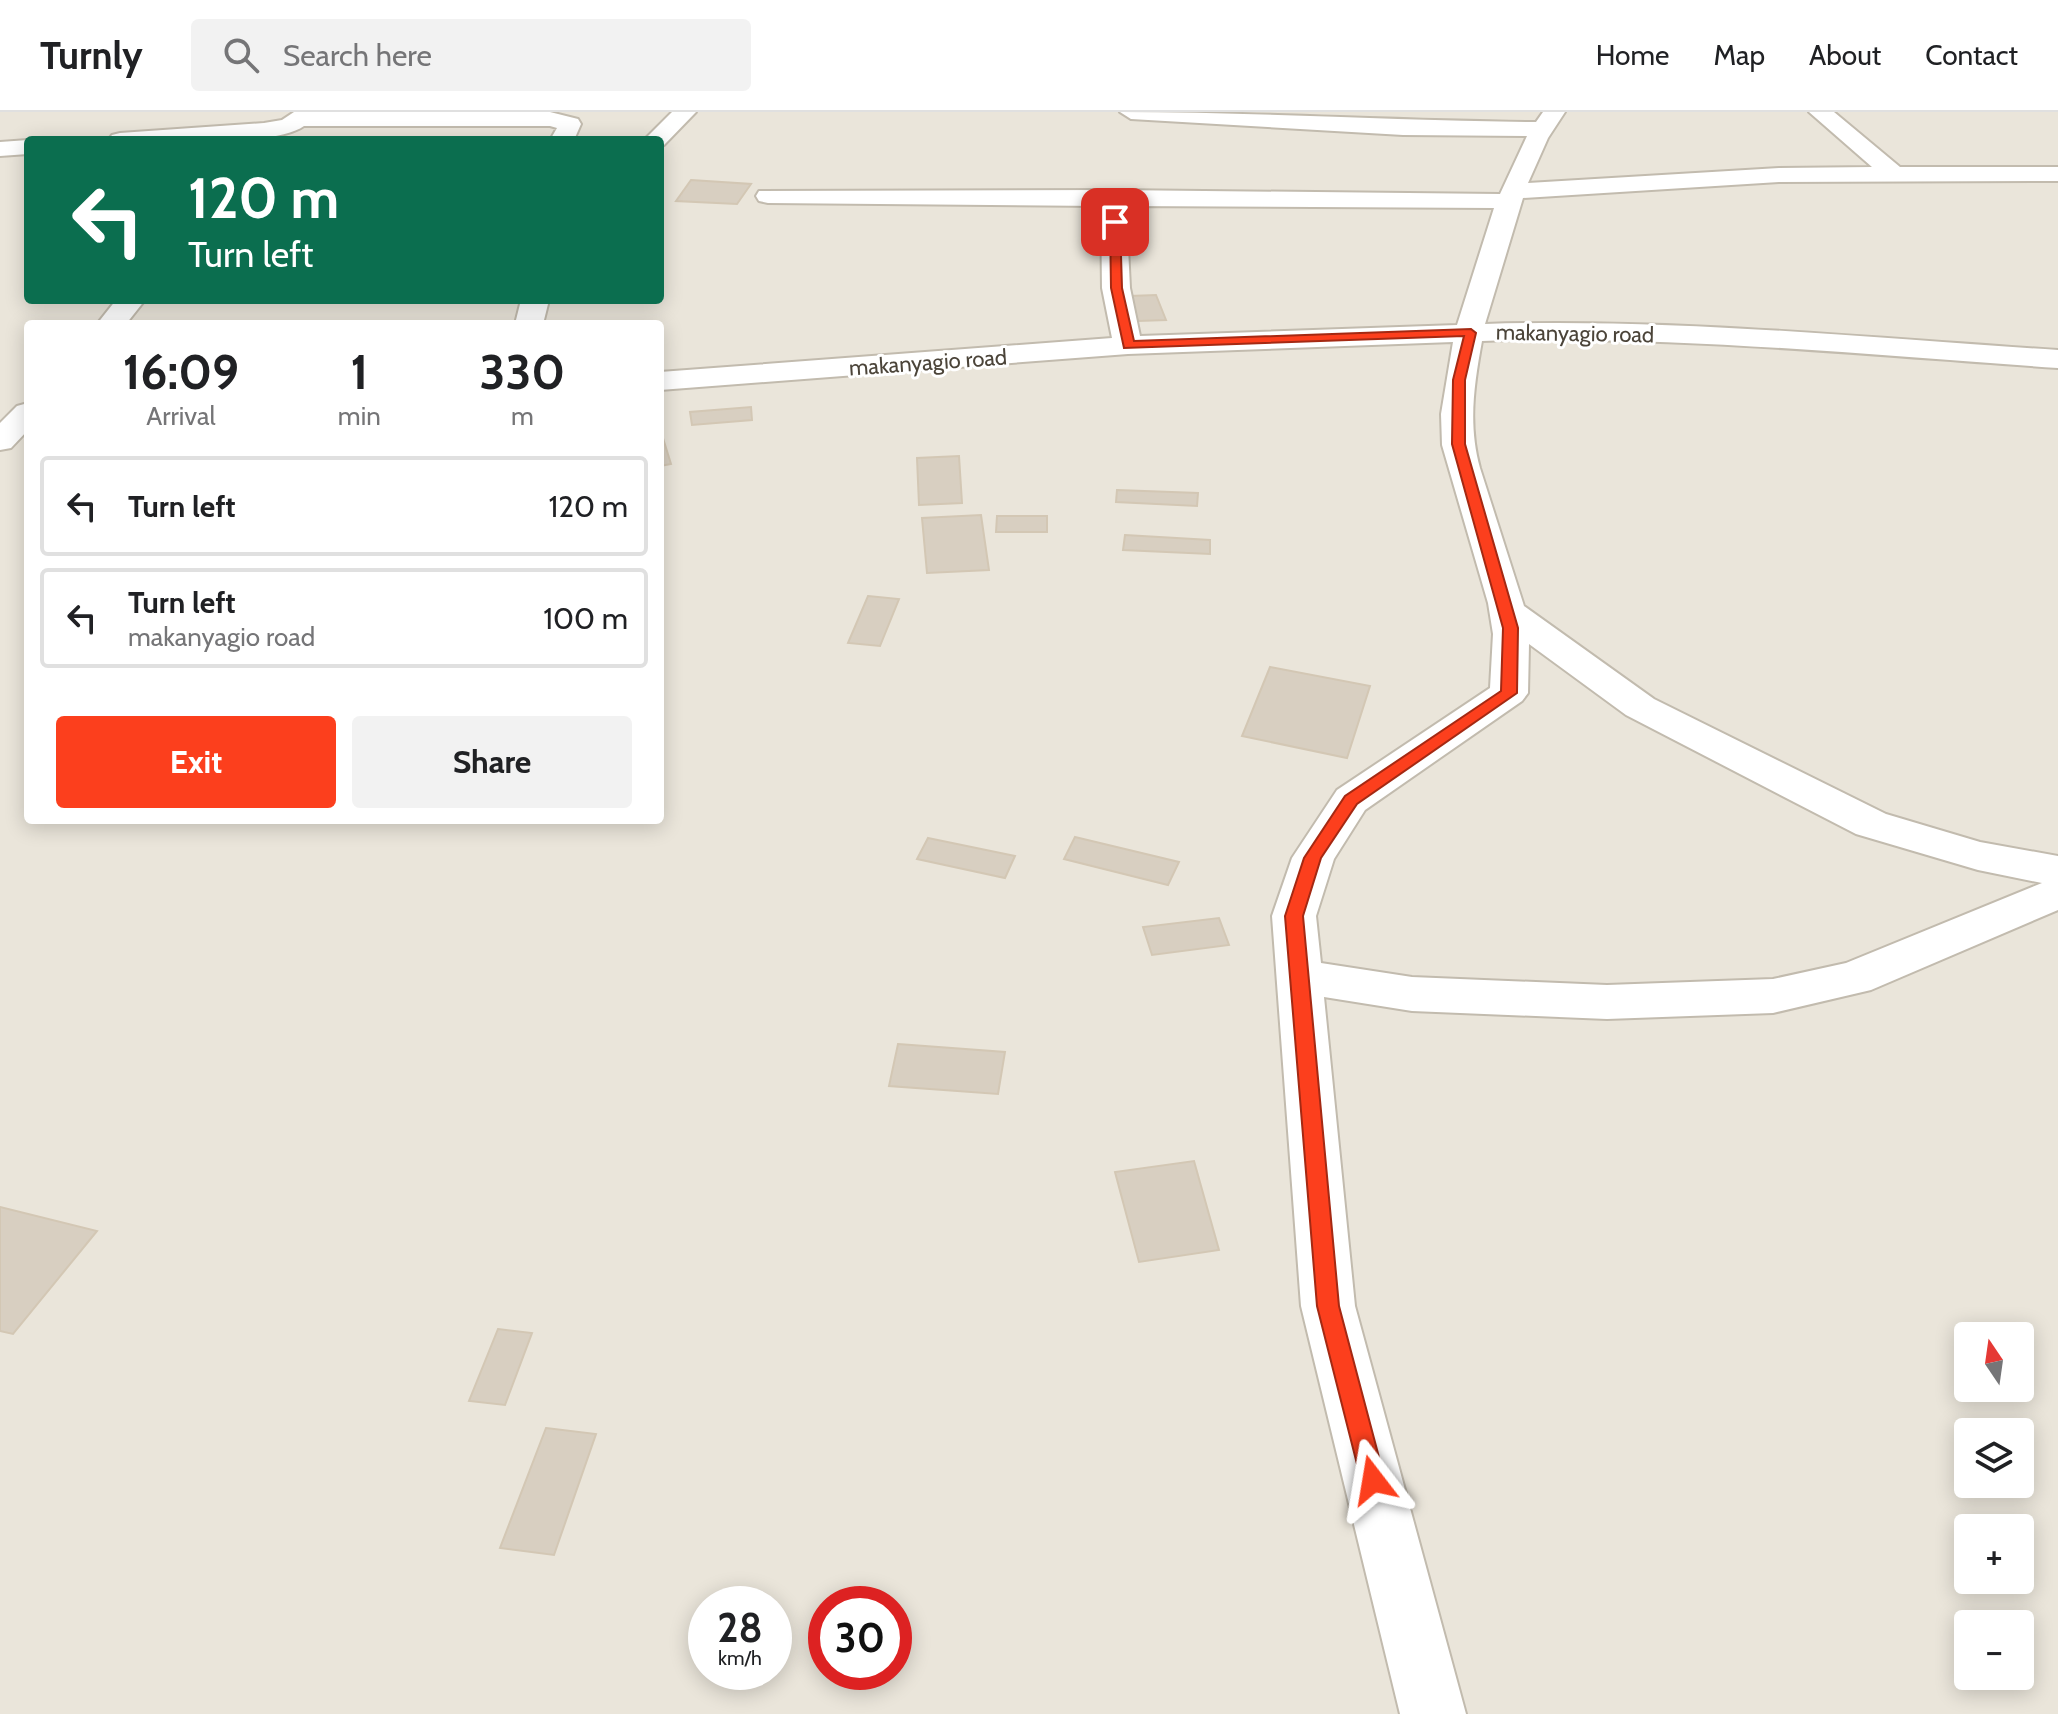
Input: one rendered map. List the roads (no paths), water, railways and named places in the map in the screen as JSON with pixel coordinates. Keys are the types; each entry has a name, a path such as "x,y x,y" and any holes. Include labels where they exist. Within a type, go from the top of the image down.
{"street":[{"path":"660,136 685,112"},
{"path":"1131,112 1403,128 1546,121 1509,196 1459,380 1458,444 1511,628 1509,693 1351,800 1313,858 1294,916 1328,1306 1433,1714"},
{"path":"1820,112 1895,175"},
{"path":"190,136 293,124 550,119 570,124 564,136"},
{"path":"0,149 24,147"},
{"path":"768,196 1509,196 1712,177 2058,174"},
{"path":"1113,197 1116,288 1128,345"},
{"path":"114,320 128,304"},
{"name":"makanyagio road","path":"664,381 1128,345 1570,330 1679,334 2058,359"},
{"path":"0,441 24,416"},
{"path":"0,447 24,444"},
{"path":"1506,610 1640,707 1871,824 1978,856 2058,871"},
{"path":"1299,976 1412,994 1607,1002 1773,996 1855,978 2058,893"}]}
